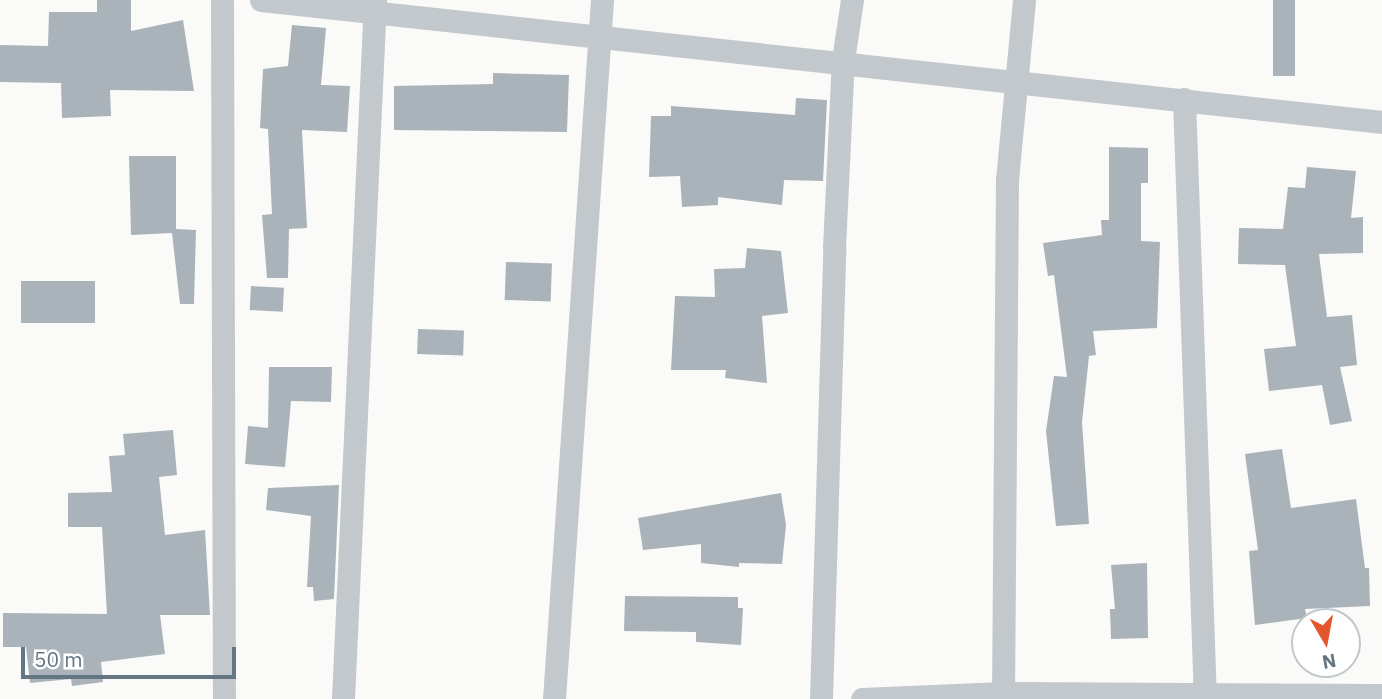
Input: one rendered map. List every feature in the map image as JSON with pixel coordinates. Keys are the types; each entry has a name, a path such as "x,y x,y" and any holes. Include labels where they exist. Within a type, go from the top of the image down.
{"street":[{"path":"222,0 224,699"},
{"path":"261,0 374,7 1382,122"},
{"path":"554,699 602,0"},
{"path":"821,699 827,400 843,60 852,0"},
{"path":"1003,696 1007,180 1013,79 1024,0"},
{"path":"343,699 374,7"},
{"path":"1184,99 1205,697"},
{"path":"862,699 1382,695"}],"building":[{"path":"97,0 131,0 131,31 183,20 194,91 110,90 111,116 62,118 61,83 0,82 0,45 48,46 49,12 97,12"},
{"path":"1273,0 1295,0 1295,76 1273,76"},
{"path":"292,25 326,28 321,85 350,86 347,132 302,130 307,228 289,229 288,278 267,278 262,215 272,214 268,129 260,128 263,69 288,66"},
{"path":"493,73 569,75 567,132 394,130 394,86 493,84"},
{"path":"796,98 827,100 823,181 784,180 782,205 718,197 718,205 682,207 680,176 649,177 651,116 671,116 671,106 795,115"},
{"path":"1109,147 1148,148 1148,183 1141,183 1141,241 1160,242 1157,328 1093,331 1096,355 1089,356 1082,422 1089,524 1056,526 1046,431 1054,376 1067,377 1054,275 1048,276 1043,243 1102,235 1101,220 1109,220"},
{"path":"129,156 176,156 176,229 196,230 194,304 180,304 172,233 131,235"},
{"path":"1307,167 1356,171 1351,218 1363,217 1363,253 1319,254 1327,317 1352,315 1357,365 1340,367 1352,421 1330,425 1322,385 1269,391 1264,349 1296,346 1285,265 1238,264 1239,228 1283,229 1288,187 1305,188"},
{"path":"747,248 781,251 788,313 762,316 767,383 725,378 726,370 671,370 675,296 715,297 714,269 745,268"},
{"path":"506,262 552,264 551,302 505,300"},
{"path":"21,281 95,281 95,323 21,323"},
{"path":"251,286 284,288 283,312 250,310"},
{"path":"418,329 464,331 463,356 417,354"},
{"path":"269,367 332,367 331,402 291,401 285,467 245,464 248,426 268,428"},
{"path":"173,430 177,475 159,477 165,535 205,530 210,615 160,615 165,654 101,662 103,682 72,686 71,679 30,683 26,647 3,647 3,613 107,614 102,527 68,527 68,493 112,492 109,456 125,455 123,434"},
{"path":"1282,449 1291,508 1356,499 1365,568 1369,568 1370,606 1291,608 1291,620 1255,625 1249,551 1258,550 1245,454"},
{"path":"339,485 334,599 314,601 313,587 307,587 311,516 266,510 268,488"},
{"path":"781,493 786,525 782,564 739,563 739,567 701,563 701,544 643,550 638,518"},
{"path":"1147,563 1148,638 1111,639 1110,609 1115,609 1111,565"},
{"path":"625,596 738,597 738,608 743,608 741,645 696,642 696,632 624,631"}]}
